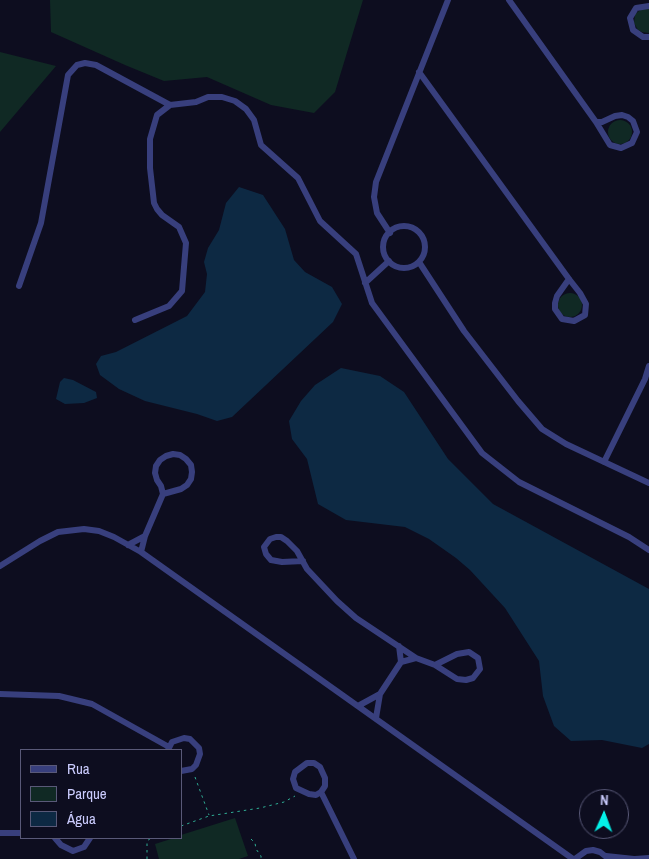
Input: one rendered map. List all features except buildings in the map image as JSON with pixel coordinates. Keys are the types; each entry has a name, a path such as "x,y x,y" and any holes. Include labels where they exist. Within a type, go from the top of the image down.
{"street":[{"path":"390,232 377,213 374,197 376,182 448,0"},
{"path":"509,0 596,122 605,139 615,148 627,147 636,138 636,126 628,117 622,115 615,116 602,122 596,122"},
{"path":"649,6 636,8 630,18 633,30 643,37 649,37"},
{"path":"20,286 41,223 68,75 77,65 85,62 96,65 170,104 222,97 235,101 246,109 254,120 261,144 298,178 320,221 356,254 372,303 482,453 519,482 629,537 649,550"},
{"path":"419,72 580,293 586,304 585,316 574,322 562,319 555,309 557,296 569,279"},
{"path":"135,320 169,306 182,291 186,250 184,237 179,227 157,210 154,203 150,168 150,139 157,115 170,104"},
{"path":"406,227 419,232 424,240 425,249 419,262 411,267 402,268 389,262 384,249 385,240 390,232 397,228 406,227"},
{"path":"366,283 389,262"},
{"path":"419,262 464,331 542,430 566,444 649,483"},
{"path":"604,462 645,379 649,366"},
{"path":"141,552 145,536 163,494 155,473 156,466 166,456 180,455 190,465 191,479 181,489 163,494"},
{"path":"0,566 58,532 84,529 114,537 141,552 574,859 586,851 593,850 608,857 649,858"},
{"path":"128,545 145,536"},
{"path":"303,562 271,560 266,554 264,547 270,539 281,537 287,541 297,551 320,584 343,607 356,618 416,658 435,665 457,679 466,680 473,678 480,669 478,658 469,652 457,654 435,665"},
{"path":"376,718 380,694 401,662 399,646"},
{"path":"401,662 416,658"},
{"path":"0,694 58,696 92,704 168,749 172,742 184,738 195,743 200,754 196,765 192,769 182,771"},
{"path":"358,706 380,694"},
{"path":"307,763 314,763 320,767 325,778 325,786 321,792 316,795 302,792 296,788 293,779 295,772 307,763"},
{"path":"321,792 354,859"},
{"path":"0,833 20,833"},
{"path":"56,839 62,846 72,851 84,847 89,839"}],"path":[{"path":"192,769 209,816"},
{"path":"182,826 209,816 284,802 302,792"},
{"path":"147,859 147,841 150,839"},
{"path":"251,839 255,843 261,859"}],"green space":[{"path":"50,0 363,0 335,92 314,113 271,105 207,77 164,81 125,65 51,32"},
{"path":"642,9 649,9 649,33 638,30 634,23 635,14"},
{"path":"0,52 56,66 0,132"},
{"path":"615,120 625,120 632,127 632,137 625,144 615,144 608,137 608,127"},
{"path":"570,293 579,296 582,305 579,314 570,317 561,314 558,305 561,296"},
{"path":"235,818 248,856 239,859 159,859 155,844 171,839 182,839 182,835"}],"water":[{"path":"239,187 263,195 285,229 294,260 305,272 332,287 342,304 333,322 232,417 217,421 145,401 119,389 100,375 96,364 101,356 116,352 187,316 205,292 207,274 204,262 208,248 219,230 226,203"},
{"path":"341,368 380,376 404,392 448,459 493,504 649,589 649,744 642,748 602,740 571,741 554,726 543,696 539,661 505,608 470,570 429,539 405,527 346,520 318,504 307,459 292,439 289,421 301,401 315,385"},
{"path":"64,378 73,380 96,392 97,398 84,403 65,404 56,399 60,382"}]}
